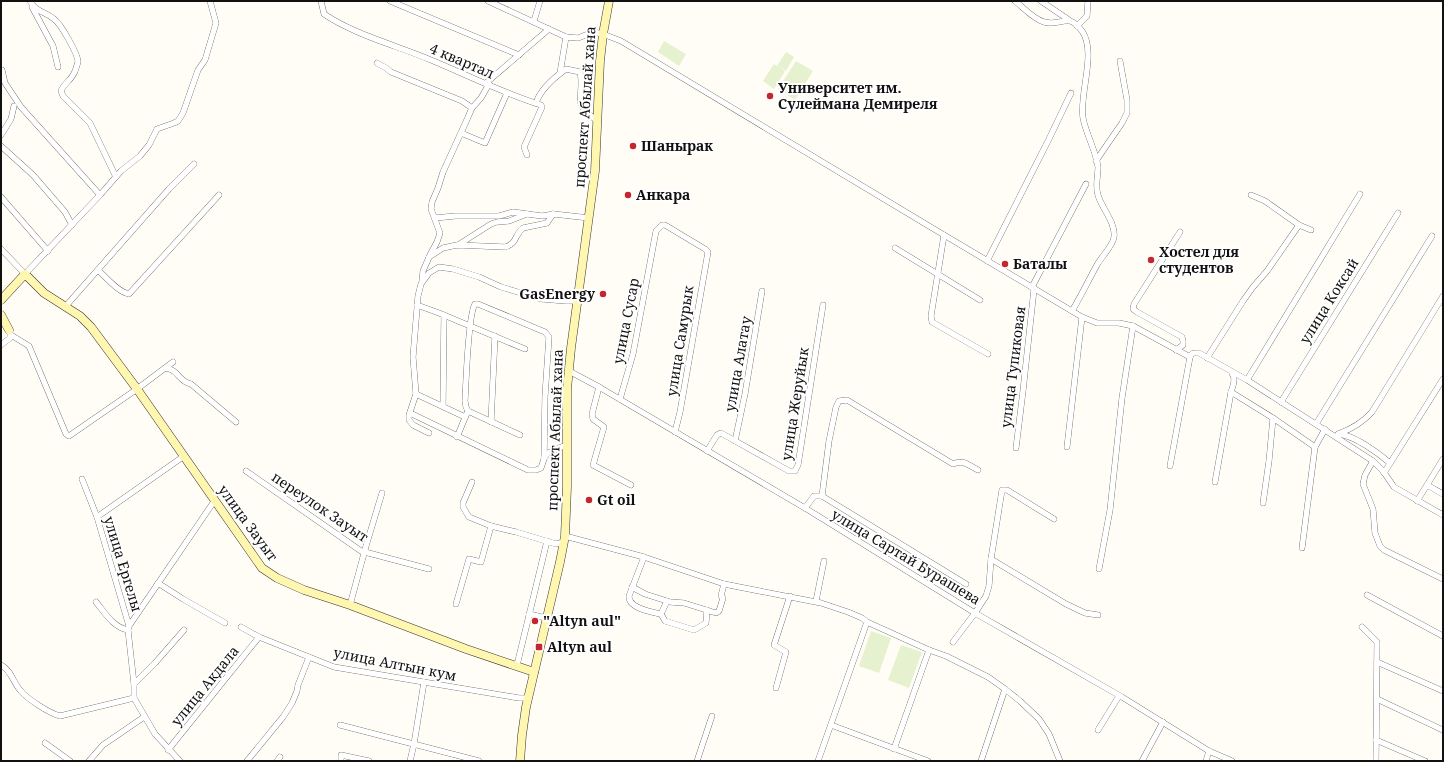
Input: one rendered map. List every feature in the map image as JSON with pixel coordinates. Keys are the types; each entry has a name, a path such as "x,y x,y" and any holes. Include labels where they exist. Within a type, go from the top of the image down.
{"main road":[{"name":"проспект Абылай хана","path":"520,761 522,735 528,698 564,539 567,389 577,301 595,171 603,34 608,1"},
{"path":"1,300 25,274"},
{"name":"улица Зауыт","path":"25,274 44,293 80,316 91,327 137,389 262,568 277,578 304,590 350,605 466,649 534,672"},
{"path":"1,315 10,332"}],"street":[{"path":"1,249 25,274 116,177 145,150 157,129 174,124 181,117 198,70 205,60 216,23 210,1"},
{"name":"4 квартал","path":"321,1 324,14 353,30 507,93 536,103"},
{"path":"390,1 519,54"},
{"path":"488,1 566,37 578,38 593,32 621,41 1082,317 1097,323 1119,323 1133,326 1190,357"},
{"path":"534,21 540,1"},
{"path":"1015,1 1031,15 1043,22 1054,23 1069,20"},
{"path":"1041,1 1069,20 1075,22 1083,32 1086,42 1087,56 1086,86 1082,104 1083,117 1098,166 1097,194 1108,215 1114,235 1111,244 1097,265 1072,311"},
{"path":"1078,26 1087,16 1088,1"},
{"path":"30,2 38,10 53,18 60,25 73,49 78,61 75,72 73,77 62,87 61,91 63,96 90,123 116,177"},
{"path":"30,2 53,46 58,67"},
{"path":"429,433 414,425 409,420 416,394 413,356 417,305 423,271 440,233 431,209 432,202 443,172 472,108 481,98 488,84 519,54 549,29"},
{"path":"527,155 524,147 542,106 536,103 541,92 560,73 564,66 566,37"},
{"path":"1096,161 1122,123 1127,113 1127,100 1120,61"},
{"path":"377,63 391,72 462,101 472,108"},
{"path":"564,66 580,72 582,84 581,103 587,112 597,121"},
{"path":"2,70 5,83 21,107 100,195"},
{"path":"987,261 1049,139 1071,92"},
{"path":"461,133 485,143 507,93"},
{"path":"1,135 11,119 14,106"},
{"path":"1,146 32,175 67,215 72,225"},
{"path":"65,307 194,164"},
{"path":"1033,288 1086,184"},
{"path":"1247,380 1360,194"},
{"path":"98,270 125,293 130,294 219,195"},
{"path":"1250,195 1265,201 1300,225 1311,230"},
{"path":"1,197 48,251"},
{"path":"435,218 499,216 513,212 542,216 553,214 588,218"},
{"name":"улица Коксай","path":"1280,402 1398,213"},
{"path":"457,245 491,224 509,221 527,214"},
{"path":"429,257 443,248 457,245 504,247 513,243 523,228 547,223 553,214"},
{"path":"479,216 497,222"},
{"name":"улица Сусар","path":"620,399 633,354 656,232 659,226 665,225 705,249 707,254"},
{"path":"1207,358 1243,301 1300,225"},
{"path":"1176,350 1183,345 1182,337 1133,309 1134,304 1180,232"},
{"path":"944,235 930,316 932,322 988,354"},
{"path":"1316,424 1432,236"},
{"path":"895,248 980,300"},
{"name":"улица Самурык","path":"675,432 680,412 707,254"},
{"path":"421,284 429,273 439,267 453,269 479,277 501,287 541,299 577,301"},
{"name":"улица Тупиковая","path":"1016,448 1033,288"},
{"name":"улица Алатау","path":"735,441 745,394 762,291"},
{"path":"1336,434 1356,426 1365,420 1372,412 1443,296"},
{"path":"410,413 457,437 528,470 536,470 541,468 544,459 545,396 549,337 545,332 478,304 473,306 470,326 465,401 467,414 457,437"},
{"path":"417,305 525,349"},
{"name":"улица Жеруйык","path":"707,452 717,435 720,433 789,471 795,471 798,465 823,305"},
{"path":"443,406 444,315"},
{"path":"1067,447 1082,317"},
{"path":"1099,569 1110,510 1122,398 1133,326"},
{"path":"1,345 8,339 10,332 29,346 66,434 69,436 137,389 172,362"},
{"path":"491,422 495,336"},
{"path":"1170,466 1190,357 1194,353 1199,353 1232,373 1247,380 1316,424 1336,434 1373,461 1394,487 1443,515"},
{"path":"165,368 171,368 183,380 188,384 191,384 236,422"},
{"name":"улица Сартай Бурашева","path":"569,371 620,399 707,452 804,508 975,613 1119,696 1209,751 1232,761"},
{"path":"1215,482 1231,392 1234,383 1234,376 1232,373"},
{"path":"1384,473 1443,379"},
{"path":"599,387 592,414 593,419 604,428 593,465 631,486"},
{"path":"1231,392 1274,418 1315,447"},
{"path":"416,394 443,406 491,422 520,435"},
{"path":"822,496 829,441 836,407 839,401 843,400 850,402 953,464 964,462 978,470"},
{"path":"1263,503 1274,418"},
{"path":"1302,548 1315,447 1325,429"},
{"path":"1336,434 1346,434 1368,447 1390,464"},
{"path":"544,459 548,454 566,445"},
{"path":"97,517 184,456"},
{"path":"1417,501 1443,459"},
{"path":"1373,461 1365,475 1363,484 1372,509 1375,533 1380,546 1384,550 1443,579"},
{"name":"переулок Зауыт","path":"246,470 364,552 429,569"},
{"name":"улица Ергелы","path":"82,479 97,517 128,628 134,698 155,734 168,750 180,761"},
{"path":"472,482 465,496 463,507 469,517 491,526 556,544 564,539 644,557 724,584 816,601 848,612 929,650 946,656 988,677 1020,701 1039,720 1049,734 1060,761"},
{"path":"1427,485 1443,494"},
{"path":"953,642 986,596 989,586 991,559 1002,490 1007,490 1054,519"},
{"path":"350,605 382,493"},
{"path":"804,508 814,496 822,496 966,584"},
{"path":"96,602 114,624 120,628 128,628 215,500"},
{"path":"456,604 469,559 481,562 491,526"},
{"path":"517,665 548,541"},
{"path":"644,557 628,600 649,612 661,614"},
{"path":"991,559 1066,604 1085,613 1098,615"},
{"path":"816,601 824,561"},
{"path":"158,584 225,623"},
{"path":"632,587 645,594 667,601 716,613 720,611 723,598 721,596 724,584"},
{"path":"1367,595 1443,636"},
{"path":"776,688 786,652 774,645 790,596"},
{"path":"661,614 667,601"},
{"path":"661,614 665,621 694,630 706,623 707,610"},
{"path":"529,614 546,618"},
{"path":"818,761 867,622"},
{"name":"улица Алтын кум","path":"241,627 259,637 334,667 519,698 528,698"},
{"path":"1362,627 1377,642 1376,761"},
{"path":"134,684 184,630"},
{"name":"улица Акдала","path":"168,750 259,637"},
{"path":"894,749 929,650"},
{"path":"247,761 283,717 292,703 309,657"},
{"path":"1377,662 1443,690"},
{"path":"1,665 6,667 20,691 52,714 60,716 134,698"},
{"path":"410,761 424,682"},
{"path":"981,761 1005,689"},
{"path":"1098,730 1119,696"},
{"path":"1377,699 1443,730"},
{"path":"697,761 712,716"},
{"path":"89,761 103,745 144,717"},
{"path":"1142,761 1162,722"},
{"path":"340,725 479,761"},
{"path":"831,725 928,761"},
{"path":"1376,740 1425,761"},
{"path":"45,743 70,761"},
{"path":"1206,761 1209,751"},
{"path":"341,758 369,761"}],"green space":[{"path":"664,41 686,54 679,66 658,52"},
{"path":"786,52 794,57 786,71 777,66"},
{"path":"796,61 813,71 795,100 778,89"},
{"path":"774,64 785,71 774,89 763,81"},
{"path":"871,631 891,638 879,673 859,666"},
{"path":"901,645 922,652 909,688 888,680"}],"place":[{"name":"Университет им. Сулеймана Демиреля","path":"770,96"},
{"name":"Шанырак","path":"633,146"},
{"name":"Анкара","path":"628,195"},
{"name":"Хостел для студентов","path":"1151,260"},
{"name":"Баталы","path":"1005,264"},
{"name":"GasEnergy","path":"603,294"},
{"name":"Gt oil","path":"589,500"},
{"name":"\"Altyn aul\"","path":"535,621"},
{"name":"Altyn aul","path":"539,647"}]}
